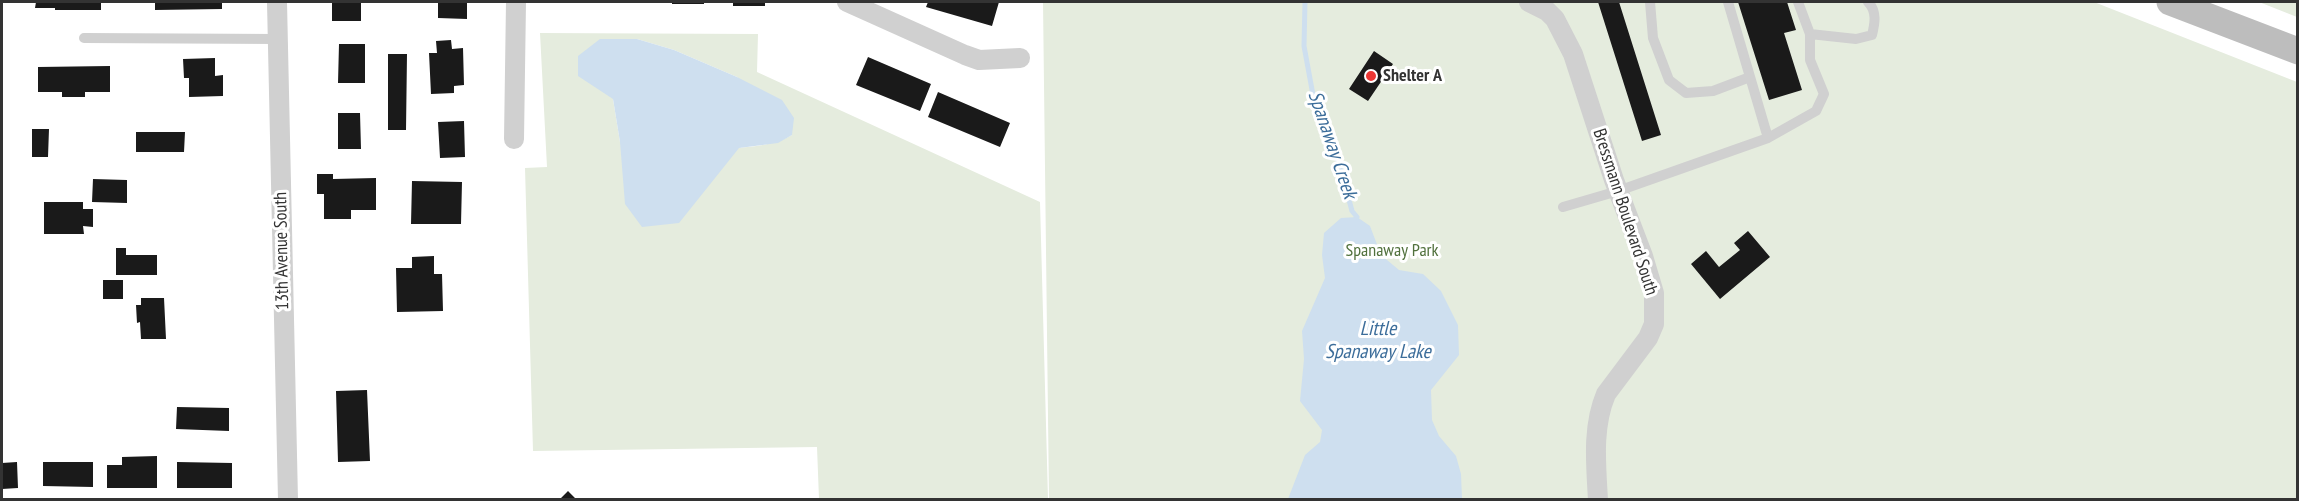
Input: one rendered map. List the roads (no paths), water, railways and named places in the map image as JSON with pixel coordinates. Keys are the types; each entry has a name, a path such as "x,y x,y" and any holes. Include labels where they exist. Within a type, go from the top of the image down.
{"main road":[{"path":"2170,2 2298,51"}],"street":[{"name":"13th Avenue South","path":"277,2 288,500"},
{"path":"514,139 516,2"},
{"path":"848,2 979,60 1020,58"},
{"name":"Bressmann Boulevard South","path":"1529,2 1555,19 1573,54 1654,293 1654,324 1648,338 1606,394 1602,404 1596,432 1598,500"}],"lane":[{"path":"1650,2 1653,38 1669,80 1686,93 1713,91 1750,77"},
{"path":"1728,2 1768,138"},
{"path":"1563,207 1618,191 1768,138 1816,111 1824,94 1810,60 1810,34 1798,2"},
{"path":"1810,34 1856,39 1872,35 1875,21 1872,6 1868,2"},
{"path":"84,38 278,39"}],"water":[{"path":"600,39 637,39 674,50 737,77 782,100 794,118 792,135 778,143 739,148 679,223 642,227 625,204 620,142 613,99 578,76 578,56"},
{"name":"Little Spanaway Lake","path":"1357,217 1370,226 1381,255 1399,270 1423,274 1441,291 1458,325 1459,355 1431,390 1432,420 1439,436 1456,456 1461,474 1462,499 1288,499 1305,455 1320,442 1322,430 1300,401 1304,359 1302,331 1325,278 1322,255 1324,233 1341,218"}],"waterway":[{"name":"Spanaway Creek","path":"1305,2 1304,46 1315,106 1340,166 1352,211 1357,217"}],"place":[{"name":"Shelter A","path":"1371,76"}],"park label":[{"name":"Spanaway Park","path":"1392,251"}]}
